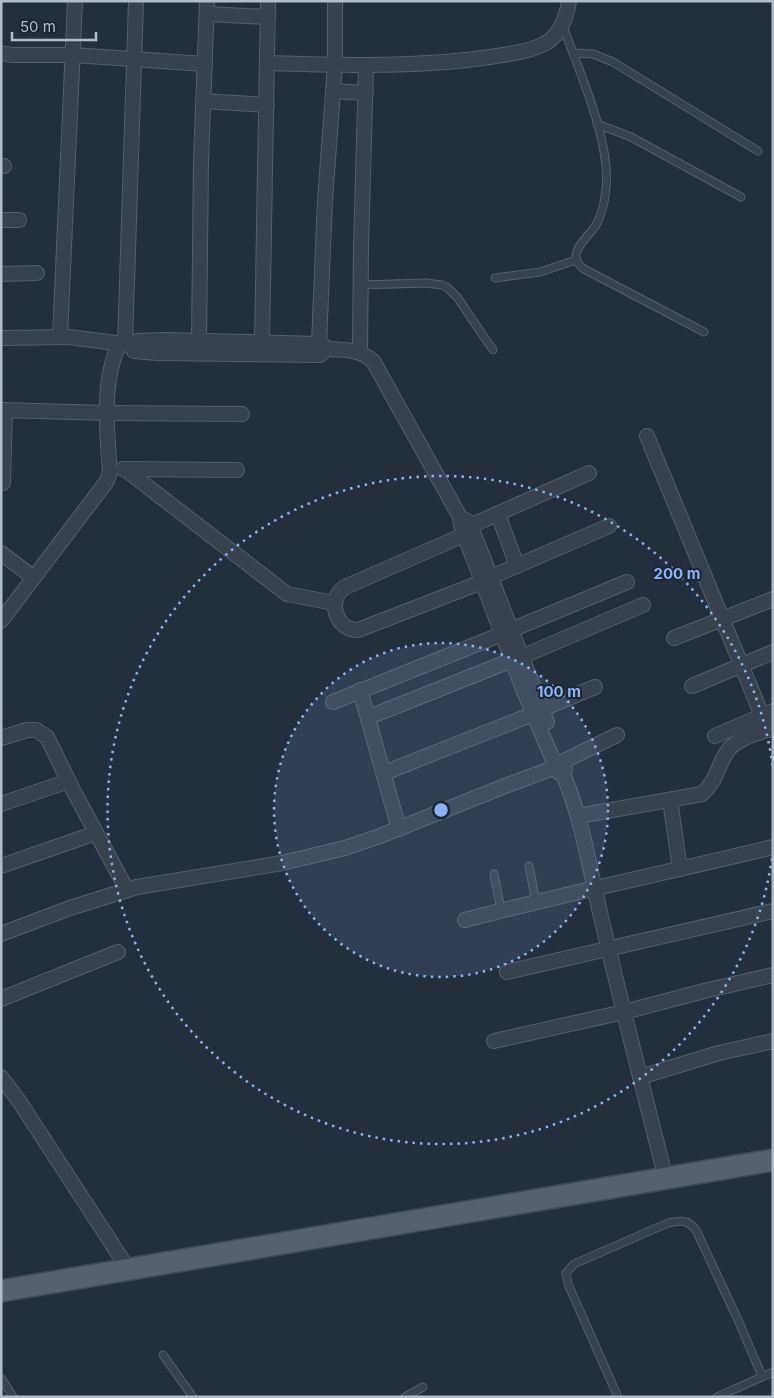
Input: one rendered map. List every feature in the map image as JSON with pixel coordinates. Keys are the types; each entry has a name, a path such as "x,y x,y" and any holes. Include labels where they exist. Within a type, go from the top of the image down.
{"main road":[{"path":"1,1291 773,1160"}],"street":[{"path":"60,337 76,1"},
{"path":"1,621 105,485 110,469 108,413 110,372 114,357 125,344 136,1"},
{"path":"262,342 268,1"},
{"path":"125,344 134,351 157,353 320,355 323,346 325,200 335,65 335,1"},
{"path":"268,63 366,66 440,64 511,53 547,43 562,25 568,12 569,1"},
{"path":"199,341 207,8 268,17"},
{"path":"1,53 12,55 134,58 205,64"},
{"path":"360,352 366,66"},
{"path":"333,91 366,93"},
{"path":"204,101 267,105"},
{"path":"1,220 19,220"},
{"path":"1,274 37,273"},
{"path":"1,338 60,337 125,344 137,341 262,342 352,350 360,352 373,362 465,526 573,799 666,1179"},
{"path":"3,483 3,410 242,414"},
{"path":"578,816 702,794 714,781 728,749 738,742 770,729 767,714 742,666 647,436"},
{"path":"110,469 237,470"},
{"path":"126,470 287,594 334,603"},
{"path":"589,473 498,514 465,526 345,587 337,594 334,603 344,627 348,630 358,630 486,579 609,526"},
{"path":"498,514 517,566"},
{"path":"1,554 34,578"},
{"path":"333,702 627,582"},
{"path":"674,638 773,599"},
{"path":"369,717 643,605"},
{"path":"692,686 773,652"},
{"path":"384,773 595,687"},
{"path":"360,690 399,829"},
{"path":"715,736 767,714"},
{"path":"1,738 28,730 36,730 47,737 127,890"},
{"path":"1,934 70,908 127,890 282,863 345,848 399,829 505,786 560,768 617,735"},
{"path":"1,804 69,781"},
{"path":"670,800 680,869"},
{"path":"1,866 96,832"},
{"path":"465,920 595,887 773,847"},
{"path":"507,972 773,911"},
{"path":"1,999 118,952"},
{"path":"494,1041 624,1012 773,975"},
{"path":"640,1077 719,1053 773,1041"},
{"path":"1,1077 23,1107 129,1270"}],"lane":[{"path":"562,25 597,124 605,165 605,194 601,214 596,224 577,249 576,260 584,269 704,332"},
{"path":"573,53 593,54 613,62 758,151"},
{"path":"597,124 631,137 741,197"},
{"path":"495,278 540,272 576,260"},
{"path":"360,286 426,282 442,285 457,297 493,350"},
{"path":"529,866 536,902"},
{"path":"494,874 501,910"},
{"path":"618,1397 568,1284 566,1273 574,1264 668,1223 678,1221 685,1220 697,1232 762,1376"},
{"path":"163,1355 193,1397"},
{"path":"717,1397 773,1372"},
{"path":"1,1378 13,1397"},
{"path":"405,1397 423,1388"}]}
